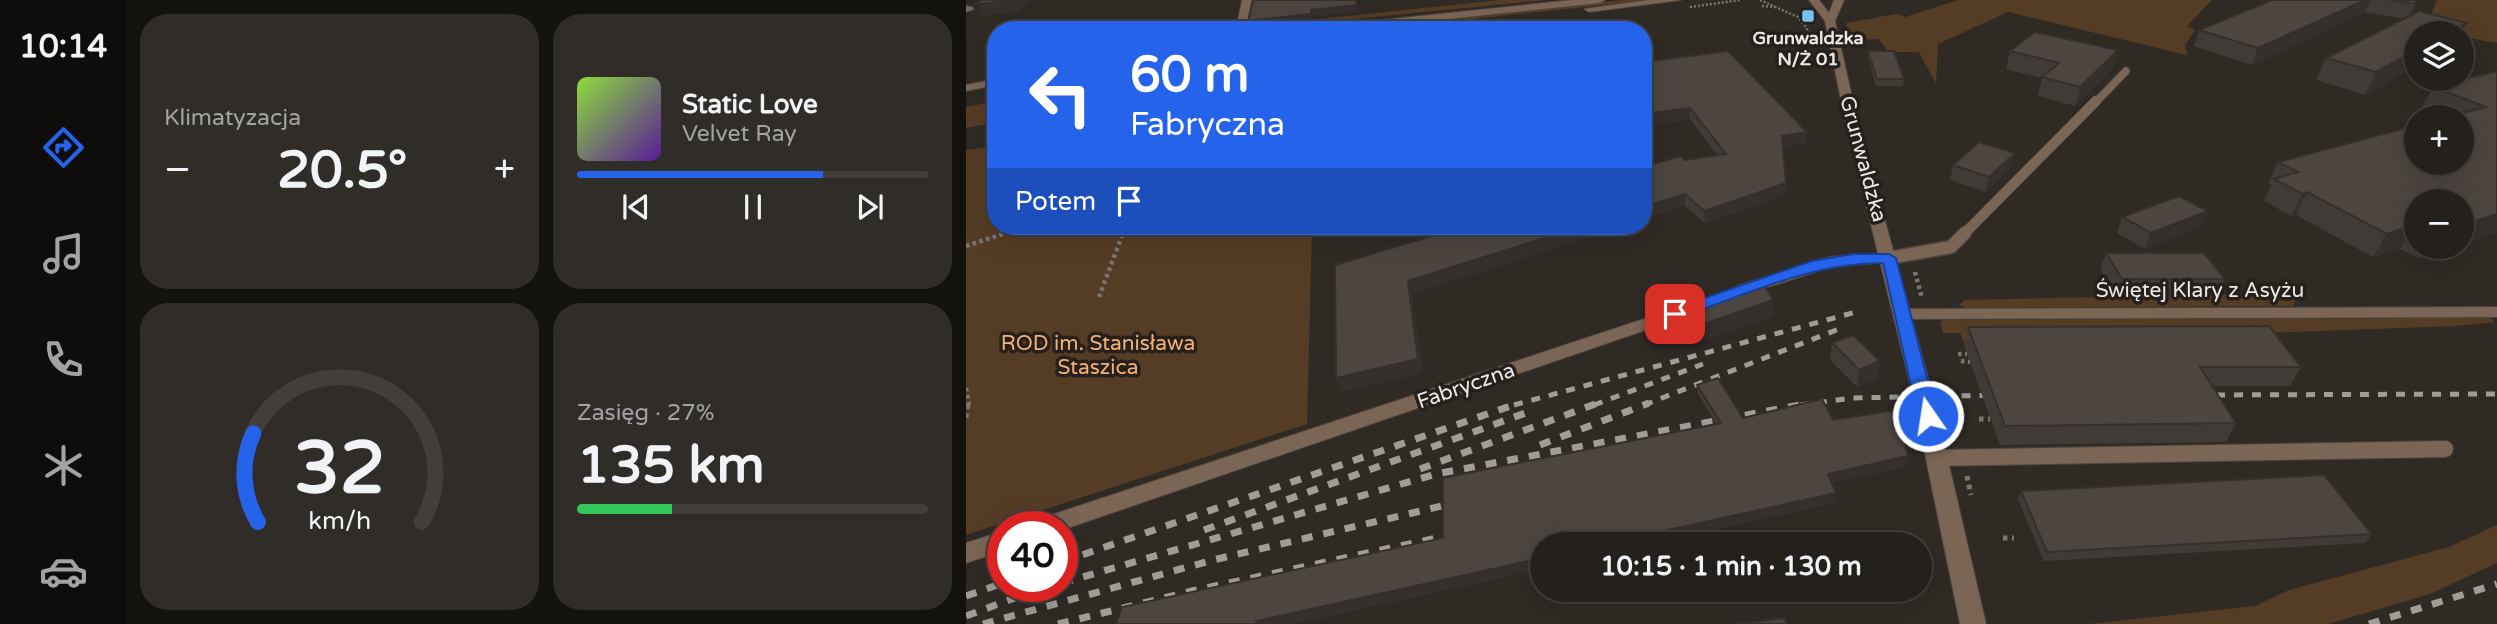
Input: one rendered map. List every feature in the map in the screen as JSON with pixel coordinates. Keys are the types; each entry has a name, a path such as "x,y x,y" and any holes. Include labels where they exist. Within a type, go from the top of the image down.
{"street":[{"path":"1243,21 1247,0"},
{"path":"1399,21 1600,0"},
{"path":"1476,21 1676,0"},
{"name":"Grunwaldzka","path":"1814,0 1830,21 1850,115 1903,314 1973,624"},
{"path":"1830,21 1839,0"},
{"path":"966,88 987,84"},
{"path":"966,97 987,93"},
{"name":"Fabryczna","path":"1078,516 1424,401 1817,265 1853,258 1889,258"},
{"name":"Świętej Klary z Asyżu","path":"1903,314 2497,312"},
{"path":"966,553 987,546"}],"lane":[{"path":"1889,258 1951,247 2126,71"},
{"path":"1936,458 2445,450"}],"path":[{"path":"1760,0 1798,17 1810,33"},
{"path":"1762,6 1780,8"},
{"path":"966,246 999,235"},
{"path":"1099,297 1122,235"},
{"path":"1917,278 1920,289"},
{"path":"1958,354 1967,354"},
{"path":"1961,361 1970,362"},
{"path":"966,387 969,394 966,418"},
{"path":"1979,419 1990,419"},
{"path":"2003,538 2014,538"}],"green space":[{"path":"1500,0 1546,0 1310,21"},
{"path":"1622,0 1652,0 1454,21 1422,21"},
{"path":"1958,0 2212,0 2187,26 2195,30 2185,45 2187,55 2008,12 1938,44 1936,84 1919,52 1889,52 1878,39 1850,40 1846,23 1896,14 1905,17"},
{"path":"2437,0 2497,0 2497,43 2474,39 2474,21 2428,21"},
{"path":"987,103 987,124 966,128 966,107"},
{"name":"ROD im. Stanisława Staszica","path":"987,147 987,235 1312,235 1307,424 1040,511 987,511 987,528 966,535 966,150"},
{"path":"2291,293 2296,300 2293,306 1966,308 1959,305 1965,300"},
{"path":"2490,317 2495,322 2454,326 1965,344 1960,333 1943,333 1940,323 1943,320"},
{"path":"2497,525 2497,563 2430,594 2328,624 2089,624 2255,606 2289,590 2449,547"}],"building":[{"path":"981,0 1013,0 977,4"},
{"path":"1253,0 1356,0 1356,5 1311,10 1311,14 1248,21"},
{"path":"2272,0 2365,0 2258,48 2199,30"},
{"path":"2389,0 2417,0 2415,4"},
{"path":"2419,11 2459,21 2404,21 2404,57 2376,72 2326,58"},
{"path":"2035,32 2118,50 2080,87 2042,77 2059,63 2010,51"},
{"path":"1728,51 1807,132 1782,136 1786,183 1704,211 1685,194 1652,204 1652,164 1680,156 1685,160 1726,154 1690,108 1652,113 1652,61"},
{"path":"1868,51 1894,51 1904,79 1877,79"},
{"path":"2497,71 2497,214 2474,222 2474,189 2404,189 2404,228 2387,234 2307,192 2302,194 2274,179 2298,172 2278,162 2404,128 2404,175 2474,175 2474,110 2486,107 2444,91 2474,91 2474,77"},
{"path":"1979,142 2015,153 1989,177 1953,165"},
{"path":"2179,196 2208,211 2151,233 2122,217"},
{"path":"1435,235 1554,235 1408,281 1418,359 1336,378 1335,265"},
{"path":"2106,253 2204,253 2225,279 2122,279"},
{"path":"1763,282 1773,300 1695,327 1681,309"},
{"path":"2269,326 2301,367 2200,367 2236,423 2005,426 1968,327"},
{"path":"1853,335 1880,361 1859,370 1832,343"},
{"path":"1718,378 1743,418 1822,399 1833,420 1896,410 1908,456 1828,474 1836,493 1659,532 1530,532 1530,561 1256,621 1256,624 1116,624 1122,607 1443,538 1443,478 1721,423 1697,385"},
{"path":"2324,475 2372,534 2047,552 2021,491"},
{"path":"1785,618 1787,624 1735,624"}],"railway":[{"path":"1514,405 1856,312"},
{"path":"1644,405 1844,327"},
{"path":"1594,405 1703,364"},
{"path":"2198,395 2497,394"},
{"path":"1800,405 1852,398 2002,395"},
{"path":"1078,556 1519,403"},
{"path":"1420,469 1598,403"},
{"path":"1540,445 1649,403"},
{"path":"1078,578 1436,474 1810,403"},
{"path":"1204,530 1531,411"},
{"path":"983,624 1213,560 1446,505"},
{"path":"1058,624 1192,591 1446,536"},
{"path":"2369,624 2497,584"},
{"path":"966,596 987,589"},
{"path":"966,616 1004,602"}],"place":[{"name":"Grunwaldzka N/Ż 01","path":"1808,16"}],"route":[{"path":"1675,314 1829,261 1889,258 1928,416"}]}
